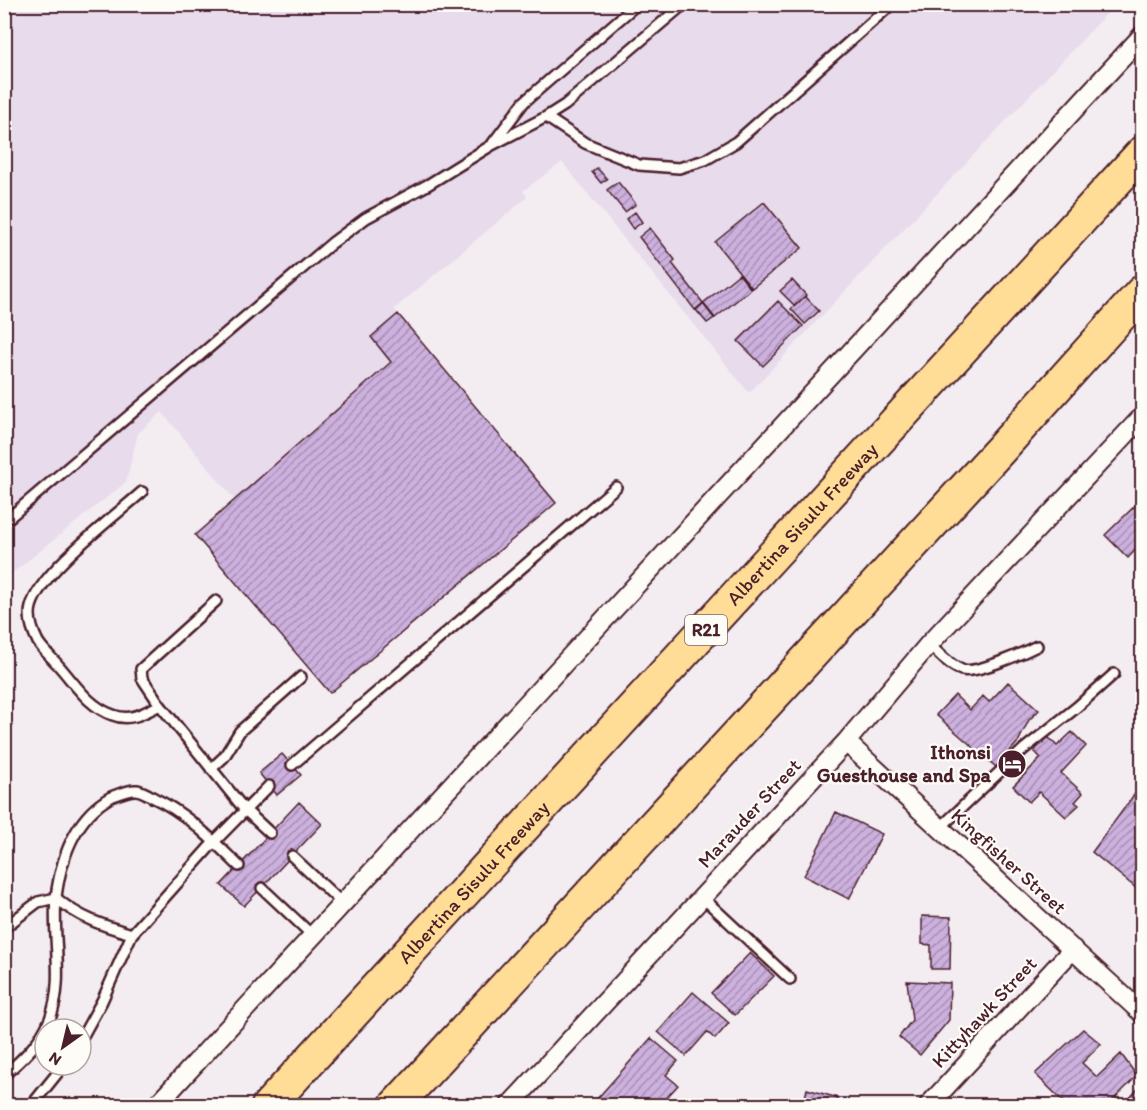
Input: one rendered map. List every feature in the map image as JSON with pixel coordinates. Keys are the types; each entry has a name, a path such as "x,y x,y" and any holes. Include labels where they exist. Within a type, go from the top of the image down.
{"highway":[{"name":"Albertina Sisulu Freeway","path":"268,1106 1143,153"},
{"path":"395,1106 1143,292"}],"street":[{"path":"156,1106 1143,36"},
{"name":"Marauder Street","path":"509,1106 846,742 929,644 1143,417"},
{"name":"Kingfisher Street","path":"846,742 1143,1013"},
{"name":"Kittyhawk Street","path":"928,1106 1073,949"}],"lane":[{"path":"492,145 524,102 637,4"},
{"path":"4,522 332,243 366,218 565,105 684,4"},
{"path":"546,117 585,143 639,165 678,168 705,160 736,142 892,4"},
{"path":"292,765 616,487"},
{"path":"142,492 52,572 38,590 30,608 31,626 39,643 87,700 98,708 113,716 125,718 136,717 160,705"},
{"path":"216,601 141,669 142,678 160,705 244,809 270,833"},
{"path":"929,644 954,666 966,671 1011,658 1037,646"},
{"path":"940,828 1024,749 1114,674"},
{"path":"211,769 224,757 240,731 301,677"},
{"path":"93,1017 132,934 244,809 269,786"},
{"path":"4,1075 23,1060 38,1042 50,1020 56,997 58,966 56,898 64,854 78,828 97,806 120,793 136,790 173,807 196,824 239,866"},
{"path":"292,856 342,903"},
{"path":"262,888 312,935"},
{"path":"701,897 790,979"},
{"path":"4,928 38,902 56,898"},
{"path":"56,898 66,907 92,922 132,934"},
{"path":"31,1106 54,1077"}],"shaded area":[{"path":"5,5 1115,5 749,393 562,162 523,191 527,197 394,309 556,503 330,693 195,535 235,500 162,412 138,433 126,482 5,579"}],"building":[{"path":"597,168 607,179 601,183 592,172"},
{"path":"618,182 636,204 625,212 607,190"},
{"path":"764,202 802,248 752,288 715,242"},
{"path":"635,212 642,222 633,229 626,219"},
{"path":"650,228 675,260 672,263 703,303 695,310 639,237"},
{"path":"739,274 751,289 715,318 703,303"},
{"path":"792,280 806,295 795,306 780,291"},
{"path":"805,296 819,311 805,324 791,309"},
{"path":"778,301 803,326 763,366 738,341"},
{"path":"703,304 714,318 707,323 696,310"},
{"path":"398,314 556,503 330,693 195,535 391,362 371,337"},
{"path":"1142,499 1142,543 1128,558 1105,535"},
{"path":"1008,682 1039,710 1029,720 1018,742 996,767 936,715 955,695 970,710 983,696 989,702"},
{"path":"1072,732 1086,746 1061,773 1083,793 1075,802 1079,805 1066,817 1039,792 1029,802 1013,786 1041,758 1034,751 1048,737 1057,746"},
{"path":"282,754 301,775 277,795 259,773"},
{"path":"1142,784 1141,841 1142,893 1092,852"},
{"path":"299,802 322,824 244,906 221,885"},
{"path":"836,812 882,834 849,899 804,876"},
{"path":"922,916 951,917 950,969 931,969 931,945 922,944"},
{"path":"750,953 774,976 735,1015 711,993"},
{"path":"907,981 950,983 949,1020 920,1055 899,1037 912,1020"},
{"path":"693,992 729,1023 715,1039 707,1032 686,1056 658,1032"},
{"path":"1083,1029 1101,1044 1082,1063 1097,1077 1121,1054 1137,1076 1107,1106 1068,1106 1035,1074"},
{"path":"651,1038 678,1061 666,1075 678,1085 659,1106 602,1106 596,1100"},
{"path":"1141,1085 1142,1106 1123,1106"},
{"path":"807,1089 838,1098 836,1106 803,1106"}],"place":[{"name":"Ithonsi Guesthouse and Spa","path":"1012,764"}]}
